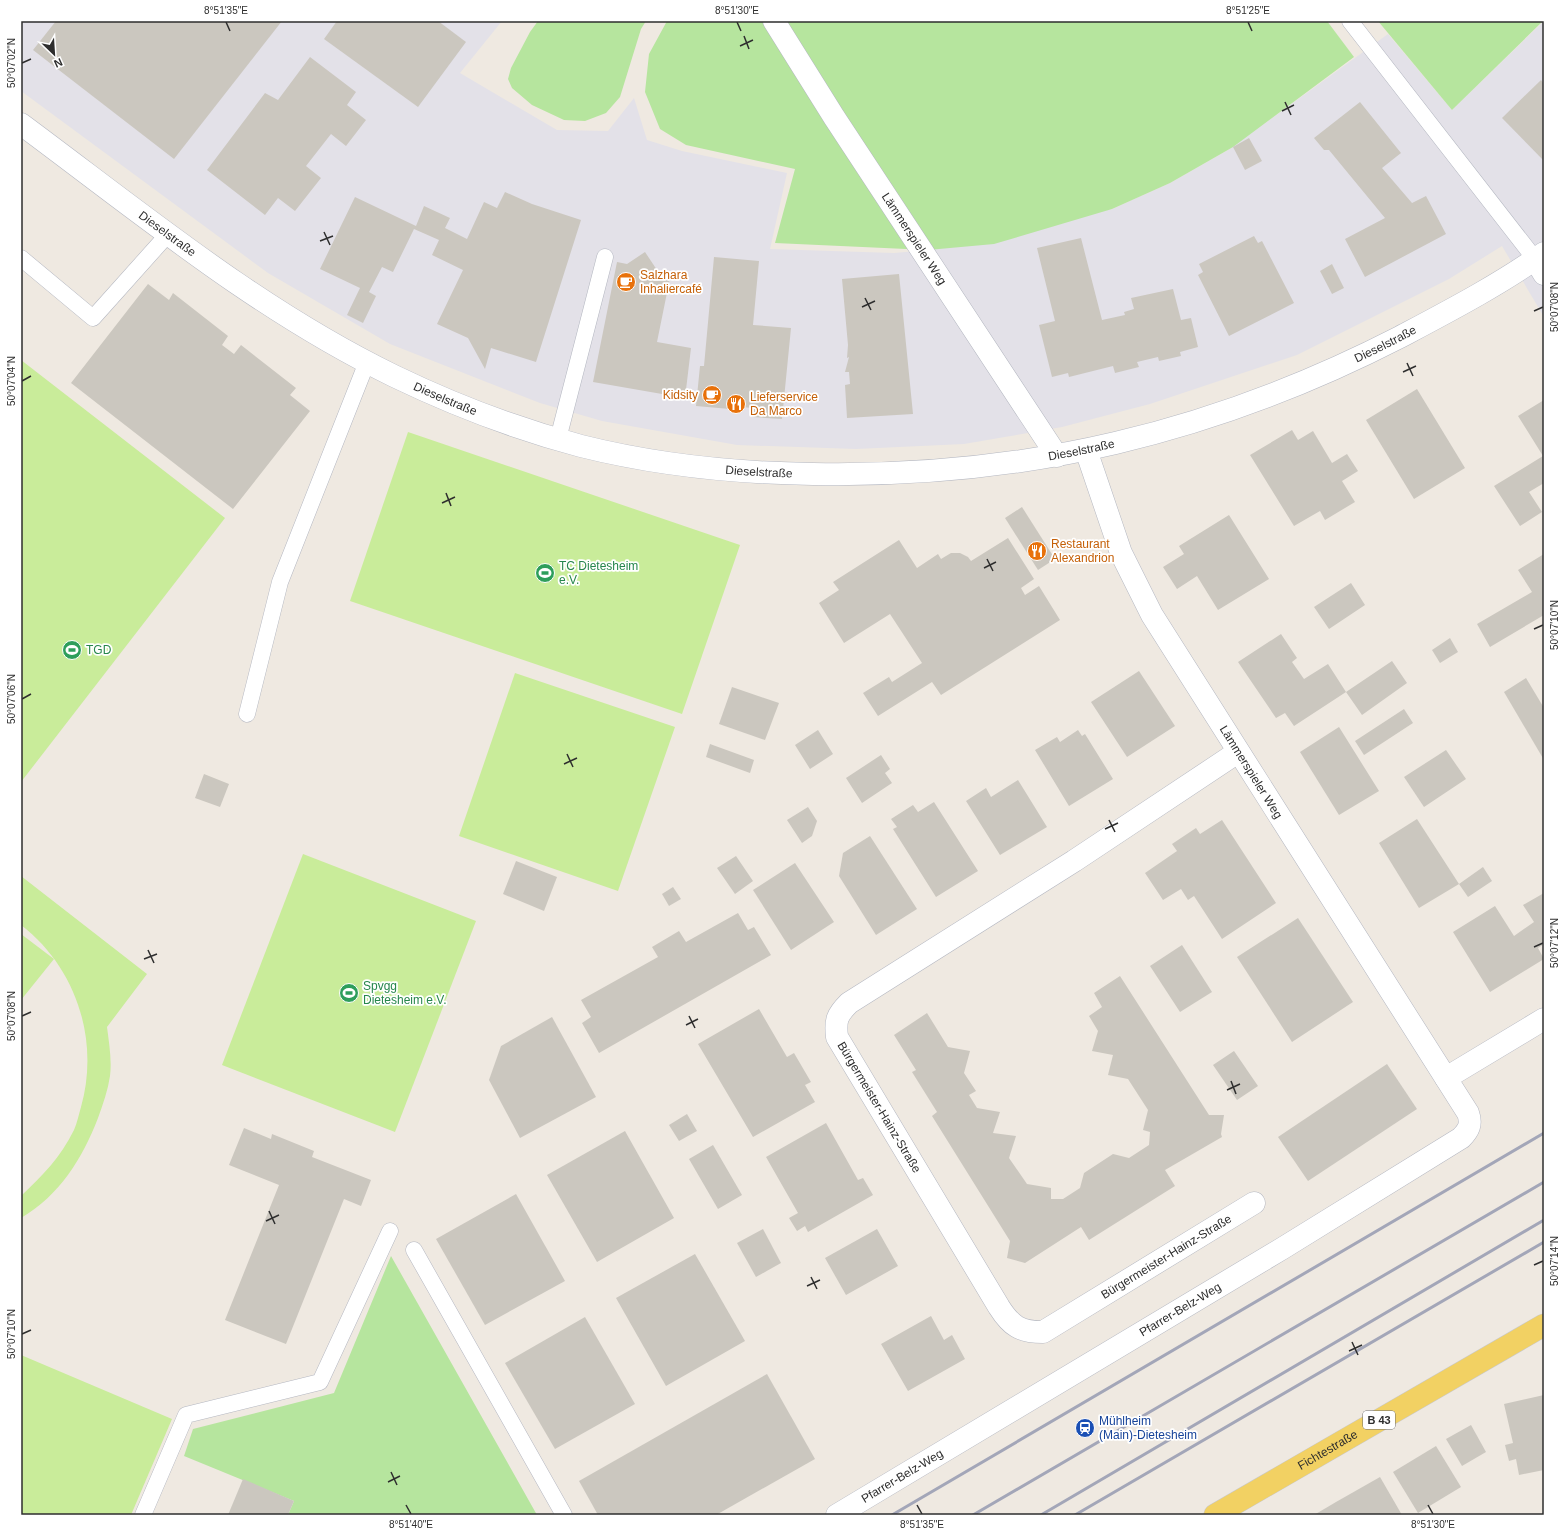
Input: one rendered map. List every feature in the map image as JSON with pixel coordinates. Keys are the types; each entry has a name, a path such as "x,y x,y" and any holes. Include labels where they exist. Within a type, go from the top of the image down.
{"main road":[{"name":"Fichtestraße","path":"1215,1515 1544,1325"}],"street":[{"name":"Lämmerspieler Weg","path":"774,21 834,118 1057,456"},
{"name":"Dieselstraße","path":"21,124 271,307 333,345 451,401 525,429 558,439 682,466 760,473 862,475 922,473 1057,456 1086,450 1172,429 1236,408 1301,384 1363,356 1541,262"},
{"name":"Lämmerspieler Weg","path":"1086,450 1121,552 1136,586 1152,615 1446,1078"},
{"name":"Bürgermeister-Hainz-Straße","path":"1238,752 1074,861 849,1003 839,1014 836,1025 837,1037 1008,1322 1020,1329 1030,1332 1043,1332 1254,1203"},
{"path":"1446,1078 1544,1020"},
{"name":"Pfarrer-Belz-Weg","path":"837,1515 1276,1252 1461,1138 1468,1131 1471,1122 1468,1113 1446,1078"}],"lane":[{"path":"1350,21 1541,262"},
{"path":"21,258 93,318 169,233"},
{"path":"558,439 605,257"},
{"path":"247,714 280,582 367,362"},
{"path":"143,1515 186,1415 320,1382 390,1231"},
{"path":"414,1250 564,1515"}],"shaded area":[{"path":"21,21 502,21 460,73 557,130 608,131 634,98 647,140 682,151 787,173 770,249 894,253 928,250 1112,209 1170,183 1228,150 1388,34 1452,110 1544,21 1544,317 1502,246 1449,279 1297,355 1150,404 1062,427 964,444 856,449 737,445 602,421 540,403 390,344 268,273 21,91"}],"green space":[{"path":"538,21 646,21 641,29 620,97 606,113 585,121 564,120 532,105 512,88 508,79 511,68 530,32"},
{"path":"667,21 1327,21 1354,57 1233,147 1170,183 1112,209 994,244 928,250 775,243 795,169 686,145 660,129 645,92 649,54"},
{"path":"1378,21 1543,21 1452,110"},
{"name":"TGD","path":"21,360 225,518 21,782"},
{"name":"TC Dietesheim e.V.","path":"408,432 740,545 682,714 350,601"},
{"path":"515,673 675,727 618,891 459,836"},
{"name":"Spvgg Dietesheim e.V.","path":"303,854 476,921 395,1132 222,1065"},
{"path":"21,876 147,974 107,1027 111,1070 109,1081 98,1118 85,1148 68,1175 58,1187 35,1209 21,1218 21,1196 50,1166 69,1140 74,1130 81,1107 86,1082 87,1056 85,1031 79,1007 69,983 56,962 40,942 21,925"},
{"path":"21,934 54,959 21,1000"},
{"path":"391,1256 537,1515 288,1515 294,1501 184,1456 193,1429 334,1393"},
{"path":"21,1355 172,1419 131,1515 21,1515"}],"building":[{"path":"56,21 282,21 174,159 33,50"},
{"path":"337,21 438,21 466,42 418,107 324,39"},
{"path":"310,57 356,92 347,105 366,120 346,146 331,134 306,166 321,178 295,211 278,198 265,215 207,170 265,93 278,100"},
{"path":"1541,80 1544,84 1544,161 1502,118"},
{"path":"1360,102 1401,153 1382,168 1412,203 1426,196 1446,234 1365,277 1345,239 1385,218 1329,150 1324,150 1314,138"},
{"path":"1249,138 1262,161 1245,170 1233,147"},
{"path":"505,192 532,204 581,220 536,362 491,348 485,369 468,338 437,324 463,270 432,255 439,240 414,229 393,272 382,267 369,292 376,296 363,323 347,315 360,288 320,269 355,197 416,226 424,206 450,218 445,228 467,239 484,202 497,208"},
{"path":"1254,236 1258,243 1262,241 1294,303 1229,336 1198,275 1203,272 1199,264"},
{"path":"1081,238 1102,320 1125,315 1124,312 1134,309 1131,298 1173,289 1181,320 1191,318 1198,347 1180,352 1181,356 1159,361 1158,357 1137,362 1139,367 1115,373 1113,366 1069,377 1068,373 1052,377 1039,325 1055,321 1037,248"},
{"path":"645,252 657,270 671,273 657,342 691,348 685,398 593,382 617,262 627,264"},
{"path":"714,257 759,261 753,325 791,328 782,419 752,417 753,408 741,407 741,410 696,406 700,366 704,366"},
{"path":"1332,264 1344,288 1332,294 1320,271"},
{"path":"899,274 913,414 847,418 845,385 850,384 849,372 845,372 849,357 847,358 848,345 842,279"},
{"path":"148,284 169,300 173,293 228,336 222,345 234,354 241,345 296,388 290,395 310,411 233,509 71,383"},
{"path":"1417,389 1465,468 1414,499 1366,420"},
{"path":"1544,400 1544,483 1529,492 1542,512 1520,526 1494,486 1543,456 1518,416"},
{"path":"1292,430 1298,440 1313,431 1332,463 1347,454 1358,471 1342,481 1355,502 1325,520 1320,511 1294,526 1250,455"},
{"path":"1022,507 1055,559 1038,570 1005,518"},
{"path":"1229,515 1269,579 1218,610 1197,576 1177,589 1163,567 1184,554 1179,546"},
{"path":"1008,538 1034,579 1021,588 1025,595 1039,586 1060,620 941,695 932,682 878,716 863,693 889,677 892,682 922,663 890,614 844,643 819,603 839,590 833,582 899,540 917,568 938,554 941,559 951,553 960,553 968,557 971,561"},
{"path":"1544,554 1544,615 1490,647 1477,624 1532,592 1518,570"},
{"path":"1351,583 1365,605 1329,629 1314,607"},
{"path":"1281,634 1297,658 1292,662 1304,679 1328,664 1346,692 1294,726 1285,713 1276,718 1238,662"},
{"path":"1450,638 1458,652 1440,663 1432,650"},
{"path":"1392,661 1407,683 1362,715 1346,692"},
{"path":"1139,671 1175,726 1127,757 1091,702"},
{"path":"1526,678 1544,708 1544,760 1504,692"},
{"path":"732,687 779,703 765,740 719,724"},
{"path":"1404,709 1413,723 1364,755 1355,741"},
{"path":"1339,727 1379,791 1339,815 1300,752"},
{"path":"818,730 833,754 810,769 795,745"},
{"path":"1078,730 1082,736 1085,734 1113,779 1069,806 1035,750 1057,737 1060,742"},
{"path":"710,744 754,760 750,773 706,757"},
{"path":"1446,750 1466,779 1424,807 1404,777"},
{"path":"881,755 890,769 885,773 892,783 862,803 846,778"},
{"path":"204,774 229,784 220,807 195,798"},
{"path":"1018,780 1047,827 1000,855 966,801 986,788 991,797"},
{"path":"934,802 978,871 936,897 893,829 897,827 891,819 913,805 918,812"},
{"path":"808,807 817,821 812,836 802,843 787,820"},
{"path":"1417,819 1459,884 1419,908 1379,843"},
{"path":"1222,820 1276,903 1222,939 1194,896 1188,900 1181,889 1163,900 1145,873 1177,851 1172,844 1196,828 1200,834"},
{"path":"870,836 917,909 876,935 839,876 843,853"},
{"path":"736,856 753,881 735,894 717,868"},
{"path":"516,861 557,877 544,911 503,894"},
{"path":"795,863 834,922 791,950 753,890"},
{"path":"1483,867 1492,881 1468,897 1459,884"},
{"path":"673,887 681,899 669,906 662,894"},
{"path":"1544,893 1544,944 1538,948 1544,959 1490,992 1453,932 1495,906 1514,936 1534,922 1523,905"},
{"path":"738,913 748,930 754,927 771,955 599,1053 582,1023 591,1017 581,1000 658,957 652,947 679,931 686,942"},
{"path":"1298,918 1353,1002 1292,1042 1237,957"},
{"path":"1182,945 1212,992 1180,1012 1150,966"},
{"path":"1120,976 1209,1115 1224,1115 1221,1134 1222,1137 1165,1170 1175,1186 1089,1240 1081,1227 1025,1263 1007,1258 1010,1241 932,1116 937,1112 912,1072 916,1070 894,1035 927,1013 948,1047 970,1051 964,1073 976,1091 969,1095 977,1108 1000,1112 993,1133 1016,1136 1009,1158 1027,1184 1051,1188 1051,1199 1063,1199 1080,1188 1084,1173 1113,1154 1129,1158 1149,1145 1150,1132 1143,1130 1148,1110 1128,1079 1108,1075 1113,1055 1092,1051 1098,1031 1089,1016 1102,1007 1094,993"},
{"path":"759,1009 787,1057 794,1053 811,1082 805,1085 815,1102 753,1137 698,1044"},
{"path":"552,1017 596,1097 520,1138 489,1080 501,1046"},
{"path":"1234,1051 1258,1086 1237,1100 1213,1065"},
{"path":"1387,1064 1417,1109 1308,1181 1278,1137"},
{"path":"687,1114 697,1131 679,1141 669,1125"},
{"path":"826,1123 858,1180 863,1178 873,1195 808,1232 805,1226 797,1231 789,1218 798,1213 766,1157"},
{"path":"244,1128 271,1139 272,1134 314,1151 312,1157 371,1180 361,1206 344,1199 286,1344 225,1320 279,1185 229,1165"},
{"path":"625,1131 674,1218 597,1262 547,1175"},
{"path":"713,1145 742,1195 718,1209 689,1159"},
{"path":"516,1194 565,1281 485,1325 436,1239"},
{"path":"763,1229 781,1263 756,1277 737,1243"},
{"path":"877,1229 898,1266 846,1295 825,1258"},
{"path":"695,1254 745,1341 666,1386 616,1298"},
{"path":"931,1316 944,1340 952,1335 965,1359 908,1391 881,1344"},
{"path":"585,1317 635,1404 555,1449 505,1363"},
{"path":"767,1374 815,1459 716,1515 598,1515 579,1481"},
{"path":"1544,1395 1544,1470 1519,1475 1516,1459 1509,1461 1505,1445 1513,1443 1504,1404"},
{"path":"1471,1425 1486,1452 1462,1466 1446,1439"},
{"path":"1436,1446 1461,1487 1418,1513 1393,1472"},
{"path":"1380,1477 1402,1515 1314,1515 1336,1502"},
{"path":"243,1479 294,1501 288,1515 228,1515"}],"railway":[{"path":"892,1515 1544,1133"},
{"path":"973,1515 1544,1182"},
{"path":"1041,1515 1544,1220"},
{"path":"1075,1515 1544,1242"}],"place":[{"name":"Salzhara Inhaliercafé","path":"626,282"},
{"name":"Kidsity","path":"712,395"},
{"name":"Lieferservice Da Marco","path":"736,404"},
{"name":"Restaurant Alexandrion","path":"1037,551"},
{"name":"TC Dietesheim e.V.","path":"545,573"},
{"name":"TGD","path":"72,650"},
{"name":"Spvgg Dietesheim e.V.","path":"349,993"},
{"name":"Mühlheim (Main)-Dietesheim","path":"1085,1428"}]}
